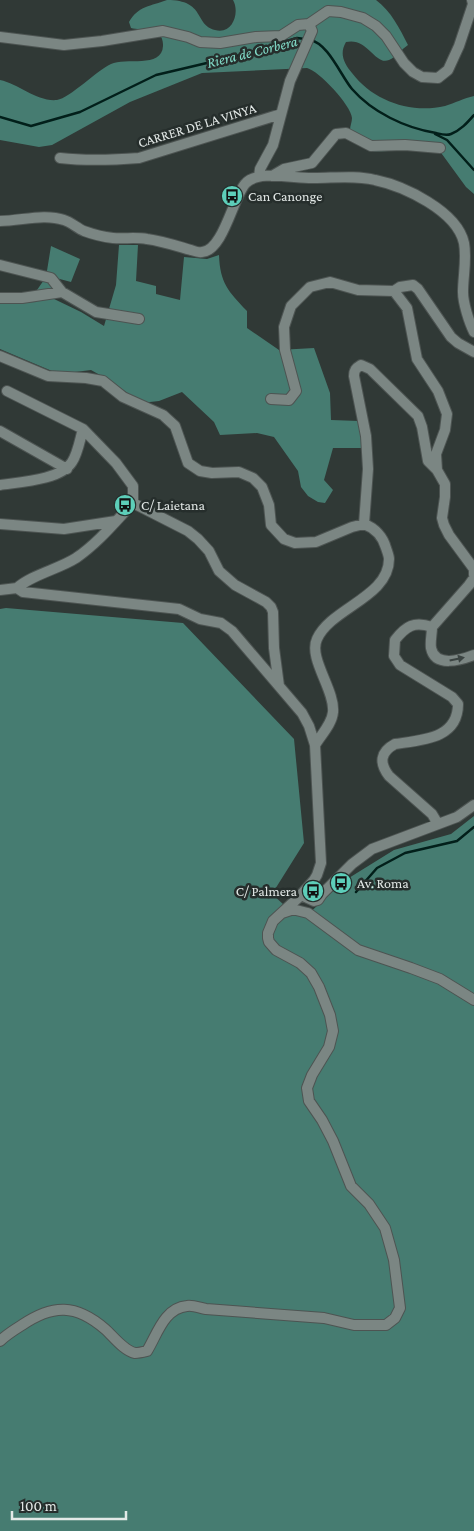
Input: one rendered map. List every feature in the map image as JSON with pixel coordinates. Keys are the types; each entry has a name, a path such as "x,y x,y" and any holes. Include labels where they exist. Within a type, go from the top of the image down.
{"street":[{"path":"259,176 260,169 273,146 290,81 307,43 310,27 328,11 341,12 363,18 376,26 386,36 404,63 413,72 422,77 438,78 448,70 459,46 473,4 472,0"},
{"path":"0,37 64,45 163,31 200,42 220,43 256,37 281,36 298,25 310,27"},
{"name":"CARRER DE LA VINYA","path":"60,158 139,158 281,114"},
{"path":"271,176 284,169 312,164 336,134 346,133 371,146 405,144 440,148"},
{"path":"0,222 42,217 64,220 83,231 112,238 147,239 203,253 212,248 222,233 237,198 244,185 250,179 259,176 271,176 360,177 376,180 411,192 432,204 454,224 464,241 463,294 470,324 474,332"},
{"path":"0,265 51,278 62,292 96,312 139,319"},
{"path":"271,399 289,400 296,391 286,350 284,327 291,306 310,287 330,282 358,290 394,291 400,287 413,285 418,289 451,337 474,352"},
{"path":"394,291 408,308 417,359 438,391 447,414 447,422 436,454 437,470"},
{"path":"0,298 22,298 62,292"},
{"path":"0,356 48,376 103,381 123,396 163,415 174,426 188,463 200,472 239,472 253,478 262,487 269,506 271,525 284,539 295,543 316,542 364,524 375,530 385,542 390,559 380,583 322,630 316,641 315,652 332,702 333,713 330,723 315,745"},
{"path":"364,524 368,469 366,436 354,376 354,371 361,365 370,369 418,416 422,427 428,461 437,470 445,484 442,518 444,525 474,569 474,576 469,585 432,627 432,650 436,657 442,661 474,655"},
{"path":"0,590 17,588 76,558 92,546 133,503 133,486 116,463 83,429 7,391"},
{"path":"0,486 54,476 67,469 73,461 83,429"},
{"path":"0,431 67,469"},
{"path":"133,503 188,531 209,552 219,571 235,585 266,602 271,607 273,612 274,648 280,687"},
{"path":"0,524 64,529 116,521"},
{"path":"17,588 23,592 179,609 200,619 220,622 232,631 306,719 315,745 321,856 309,897 309,909 303,911 290,910 277,916"},
{"path":"432,627 422,624 407,627 395,640 394,656 400,665 452,697 458,704 456,720 444,731 432,738 395,744 385,752 382,761 384,769 389,776 432,814 438,824"},
{"path":"474,805 457,817 372,849 297,905 358,950 440,979 474,1000"},
{"path":"0,1341 36,1315 63,1309 78,1312 90,1318 135,1353 146,1351 167,1316 176,1308 188,1306 324,1318 354,1325 386,1325 395,1318 400,1308 394,1260 385,1228 369,1204 351,1186 333,1141 309,1101 307,1088 328,1047 333,1031 330,1015 312,973 300,963 276,950 270,942 268,933 272,921 277,916 309,897"},
{"path":"309,897 318,914 319,921"}],"green space":[{"path":"167,0 188,4 194,8 204,23 215,30 221,31 230,26 235,16 236,10 233,0 376,0 391,15 408,45 392,59 384,61 360,44 346,42 343,51 345,62 361,83 382,98 394,103 419,108 432,108 445,106 474,96 474,194 466,187 439,150 374,152 362,146 350,130 352,118 346,105 319,75 307,68 202,73 130,102 52,145 39,147 0,140 0,80 35,96 57,100 69,95 111,64 156,58 161,53 163,46 160,35 156,32 131,28 129,22 141,10"},
{"path":"119,245 138,245 136,281 156,286 156,294 180,300 184,257 207,259 219,255 221,273 226,286 247,311 247,328 279,350 314,348 330,393 331,420 359,421 363,448 333,448 324,480 333,490 325,503 318,502 308,496 301,487 298,471 274,437 257,433 220,435 214,422 182,392 159,401 141,403 114,383 91,370 59,374 0,349 0,303 36,302 37,290 46,277 51,246 80,259 71,282 56,278 52,298 104,326 116,285"},
{"path":"0,609 183,623 294,739 304,843 272,894 295,915 305,917 344,881 394,850 451,834 474,816 474,1531 0,1531"}],"waterway":[{"name":"Riera de Corbera","path":"0,117 31,126 80,112 156,75 245,54 297,38 305,39"},
{"name":"Riera de Corbera","path":"310,40 317,42 323,47 352,89 360,97 390,118 424,131 447,135 461,128 474,115"},
{"path":"435,134 447,140 474,170"},
{"path":"356,892 377,868 405,853 457,841 474,827"}],"place":[{"name":"Can Canonge","path":"232,196"},
{"name":"C/ Laietana","path":"125,505"},
{"name":"Av. Roma","path":"341,883"},
{"name":"C/ Palmera","path":"313,891"}]}
